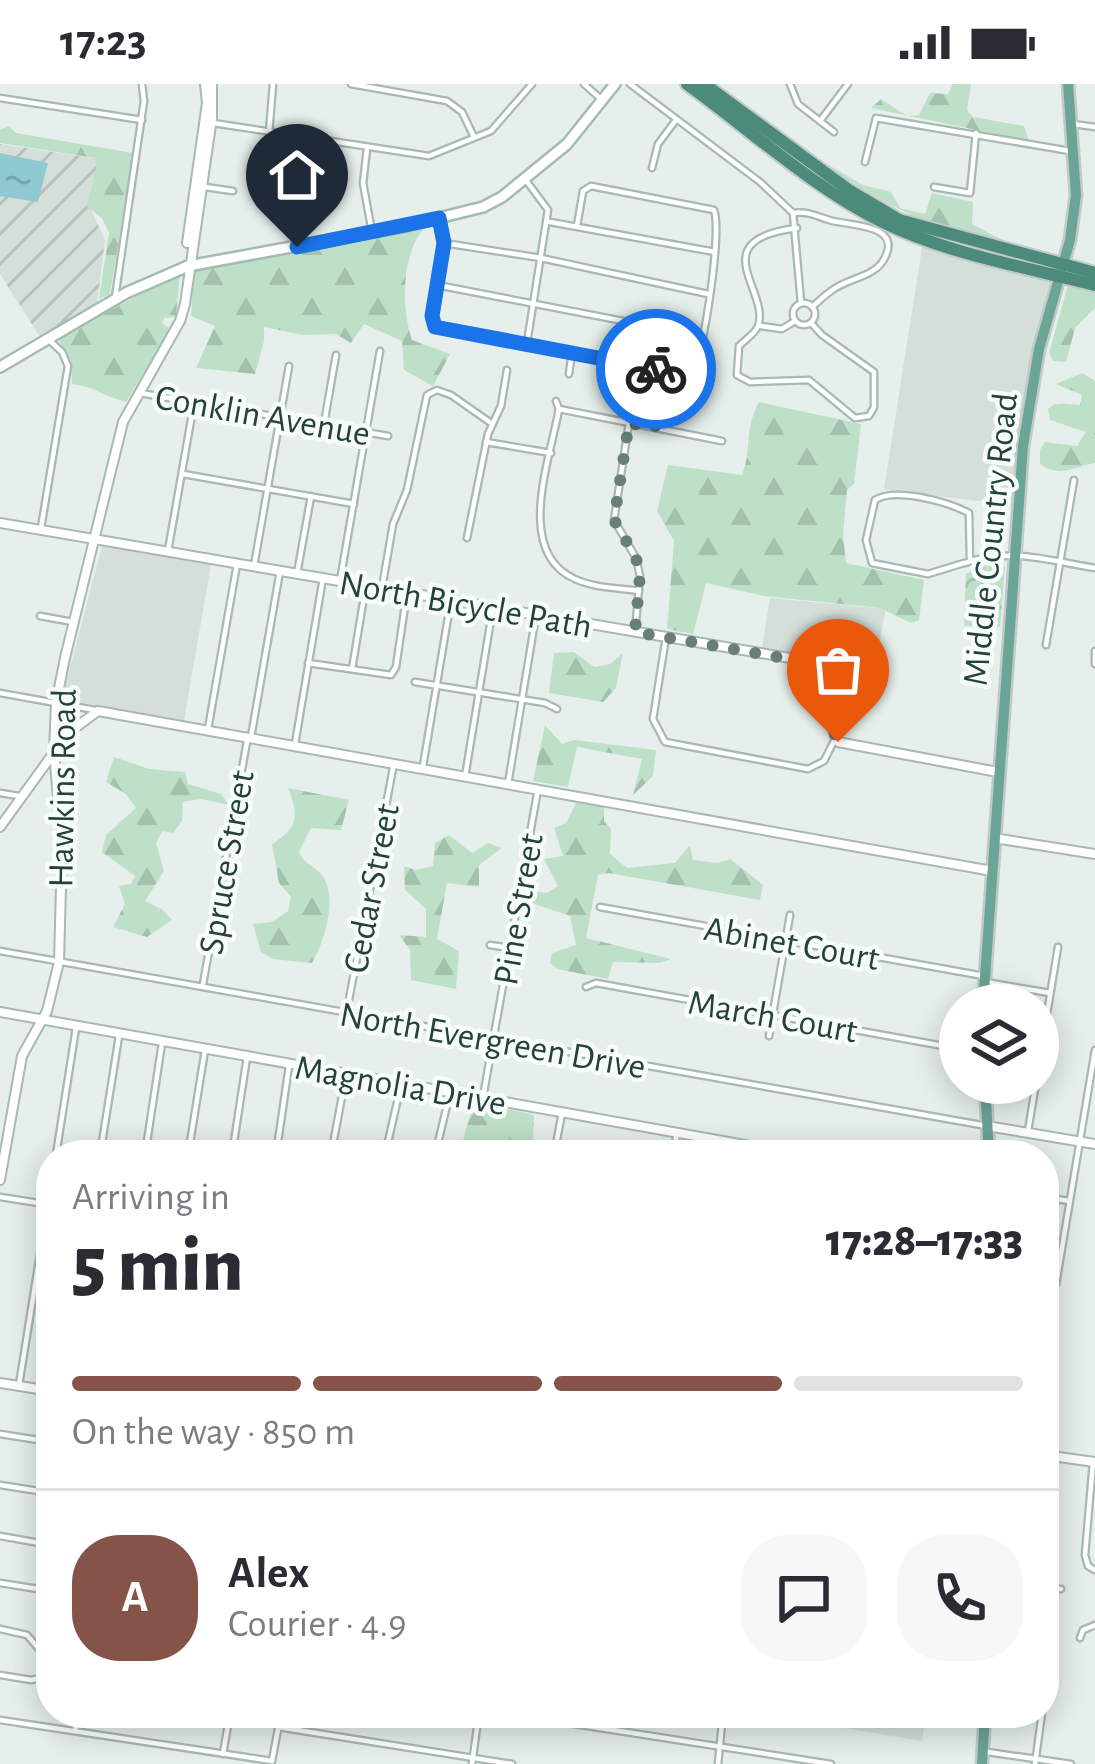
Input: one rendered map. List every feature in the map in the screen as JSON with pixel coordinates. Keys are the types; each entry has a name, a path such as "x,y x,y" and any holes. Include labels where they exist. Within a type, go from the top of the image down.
{"highway":[{"path":"687,84 876,219 925,239 1061,270 1095,273"},
{"path":"704,84 887,214 1095,285"}],"main road":[{"path":"1,364 114,300 188,266 483,206 567,144 615,84"},
{"name":"Middle Country Road","path":"984,984 1023,446 1039,349 1076,195 1068,84"},
{"path":"986,1104 988,1140"},
{"path":"983,1758 985,1728"}],"street":[{"path":"114,300 142,120 142,84"},
{"name":"Hawkins Road","path":"0,1180 22,1056 47,1011 59,962 62,849 54,751 56,703 122,422 180,321 188,266 186,229 208,122 208,84"},
{"path":"269,133 273,84"},
{"path":"351,84 447,101 462,112 474,138"},
{"path":"584,84 601,99"},
{"path":"630,84 760,182 794,214 801,303 794,310 795,321"},
{"path":"790,84 798,104 834,132"},
{"path":"820,121 848,84"},
{"path":"208,122 429,156 500,122 529,85"},
{"path":"0,98 142,120"},
{"path":"865,162 876,118 1076,152"},
{"path":"652,168 658,144 676,120"},
{"path":"1073,124 1095,127"},
{"path":"934,187 970,193 976,133"},
{"path":"367,149 363,183 372,232"},
{"path":"525,179 546,205 547,221 527,344"},
{"path":"197,186 233,191"},
{"path":"439,218 444,243 431,322 435,327 693,374 715,253 714,210 591,186 583,191 578,226"},
{"path":"794,214 808,212 870,226 886,244 886,256 876,269 834,289 812,307 811,322 822,335 874,372 874,407 869,416 855,418 809,380 750,382 740,379 736,369 739,346 759,325 759,309 745,270 747,257 764,236 797,228"},
{"path":"547,221 715,253"},
{"path":"444,243 708,294"},
{"path":"437,285 701,336"},
{"path":"801,303 812,307"},
{"path":"759,325 777,329 795,321"},
{"path":"795,321 811,322"},
{"path":"41,530 68,366 48,339"},
{"path":"340,581 380,351"},
{"path":"569,374 572,352"},
{"path":"324,424 336,356"},
{"path":"254,566 289,366"},
{"path":"467,538 507,370"},
{"path":"655,428 664,370"},
{"name":"Conklin Avenue","path":"138,392 388,436"},
{"path":"382,588 392,524 407,490 427,395 444,392 491,423"},
{"path":"556,401 559,409 540,523 545,554 580,582 639,591"},
{"path":"169,551 194,403"},
{"path":"559,409 722,441"},
{"path":"629,423 614,520 636,558 635,632"},
{"path":"487,442 551,453"},
{"path":"183,474 354,504"},
{"path":"1046,645 1074,480"},
{"path":"970,561 969,513 952,505 885,494 874,500 866,540 872,563 934,574 970,561 985,555 1014,555 1095,568"},
{"path":"297,574 311,496"},
{"name":"North Bicycle Path","path":"0,523 835,667 841,675 835,739"},
{"path":"208,729 237,564"},
{"name":"Spruce Street","path":"202,987 280,571"},
{"path":"295,745 323,578"},
{"path":"352,670 366,585"},
{"path":"308,663 387,676 396,667 407,592"},
{"path":"423,769 451,600"},
{"path":"466,777 493,607"},
{"path":"508,784 536,615"},
{"path":"40,616 73,622"},
{"path":"666,637 653,719 665,742 808,769 824,761 835,739 844,745 998,772"},
{"path":"1095,651 1095,664"},
{"path":"415,682 557,709"},
{"path":"0,693 992,871"},
{"path":"0,827 74,727 98,711"},
{"name":"Cedar Street","path":"347,1013 394,763"},
{"name":"Pine Street","path":"483,1099 538,789"},
{"path":"0,793 24,797"},
{"path":"994,838 1095,854"},
{"name":"Abinet Court","path":"599,907 1008,984"},
{"path":"769,1036 790,915"},
{"path":"490,945 510,948"},
{"path":"1052,984 1058,947"},
{"name":"North Evergreen Drive","path":"0,951 987,1126"},
{"name":"March Court","path":"586,986 596,983 939,1045"},
{"name":"Magnolia Drive","path":"0,1012 717,1140"},
{"path":"26,1018 33,1033"},
{"path":"58,1140 76,1028"},
{"path":"102,1140 119,1036"},
{"path":"147,1140 162,1043"},
{"path":"190,1140 205,1050"},
{"path":"1059,1266 1095,1050"},
{"path":"234,1140 247,1057"},
{"path":"278,1140 290,1064"},
{"path":"334,1140 346,1076"},
{"path":"388,1140 401,1085"},
{"path":"439,1140 451,1093"},
{"path":"1027,1133 1032,1104"},
{"path":"557,1140 562,1113"},
{"path":"987,1126 1095,1144"},
{"path":"676,1140 677,1133"},
{"path":"0,1197 36,1203"},
{"path":"1059,1199 1070,1201"},
{"path":"20,1385 36,1289"},
{"path":"0,1382 36,1388"},
{"path":"0,1434 36,1440"},
{"path":"1059,1457 1094,1462 1086,1561 1095,1570"},
{"path":"0,1485 36,1491"},
{"path":"0,1536 36,1542"},
{"path":"0,1583 36,1589"},
{"path":"1080,1638 1083,1630 1095,1625"},
{"path":"0,1629 27,1635 36,1646"},
{"path":"0,1675 36,1679"},
{"path":"0,1720 36,1725"},
{"path":"55,1728 273,1762 278,1728"},
{"path":"224,1754 228,1728"},
{"path":"284,1728 512,1764"},
{"path":"472,1761 477,1728"},
{"path":"599,1728 832,1764"},
{"path":"718,1764 722,1728"},
{"path":"1036,1761 1040,1728"},
{"path":"983,1758 1071,1764"}],"shaded area":[{"path":"0,144 100,159 89,205 105,240 97,304 40,337 0,274"},
{"path":"925,229 1063,264 1017,506 884,489"},
{"path":"102,546 211,564 184,721 62,699"},
{"path":"770,598 886,609 874,669 762,648"},
{"path":"845,1728 924,1728 922,1741"}],"green space":[{"path":"953,84 971,84 967,110 973,117 1024,126 1029,141 909,116 919,115 930,93 948,94"},
{"path":"881,99 906,115 871,108"},
{"path":"9,126 16,133 133,153 110,294 99,299 109,233 102,218 87,207 95,158 0,143 0,130"},
{"path":"827,164 863,185 891,192 900,208 925,214 932,193 973,202 972,224 1006,242 911,215"},
{"path":"425,227 411,251 405,297 412,340 450,354 433,386 404,370 402,341 364,324 351,343 336,334 303,335 264,327 255,374 196,368 215,326 191,316 194,269"},
{"path":"180,272 176,317 164,318 162,323 171,329 126,402 72,384 71,360 58,339"},
{"path":"1069,281 1095,287 1095,308 1075,328 1066,362 1053,361 1049,353"},
{"path":"1082,373 1095,381 1095,463 1067,470 1047,468 1040,464 1045,442 1077,446 1086,432 1050,420 1048,409 1055,404 1080,405 1082,395 1056,384"},
{"path":"759,402 861,424 854,484 847,490 846,563 924,580 919,620 911,623 880,608 764,596 706,583 693,634 667,629 674,541 657,511 668,465 742,475"},
{"path":"985,565 1005,567 1000,627 964,626 966,574"},
{"path":"574,652 594,667 610,664 623,653 616,688 603,702 549,693 554,653"},
{"path":"545,725 562,744 574,740 656,750 653,776 633,795 642,759 577,747 568,787 533,781"},
{"path":"114,757 149,769 185,772 188,784 221,794 229,805 201,799 183,802 182,821 173,833 162,831 156,843 164,871 145,901 172,920 147,937 113,927 125,904 119,886 131,884 135,876 102,852 106,835 136,808 126,794 106,782"},
{"path":"288,788 349,800 341,830 311,828 299,852 319,872 329,891 322,943 312,963 273,959 261,952 253,924 272,922 288,911 291,897 279,883 272,844 294,820"},
{"path":"577,801 604,807 604,821 611,829 610,854 627,868 675,863 690,845 693,860 718,863 730,859 763,885 760,900 609,873 598,875 586,938 671,959 613,962 608,979 557,969 550,963 552,953 576,945 570,916 529,902 531,891 547,893 558,886 544,859 563,856 554,828 566,823"},
{"path":"449,835 472,853 488,843 502,848 479,865 479,887 447,883 437,939 459,951 456,989 411,980 410,950 399,935 426,937 426,909 405,890 404,866 416,870 433,866 435,843"},
{"path":"474,1101 534,1115 533,1140 463,1140"}],"water":[{"path":"0,153 48,163 38,202 0,196"}],"way so far":[{"path":"656,369 664,370 655,428 629,423 614,520 636,558 640,575 635,632 835,667 841,675 833,730 838,742"}],"route":[{"path":"297,247 439,218 444,243 431,322 435,327 656,369"}]}
